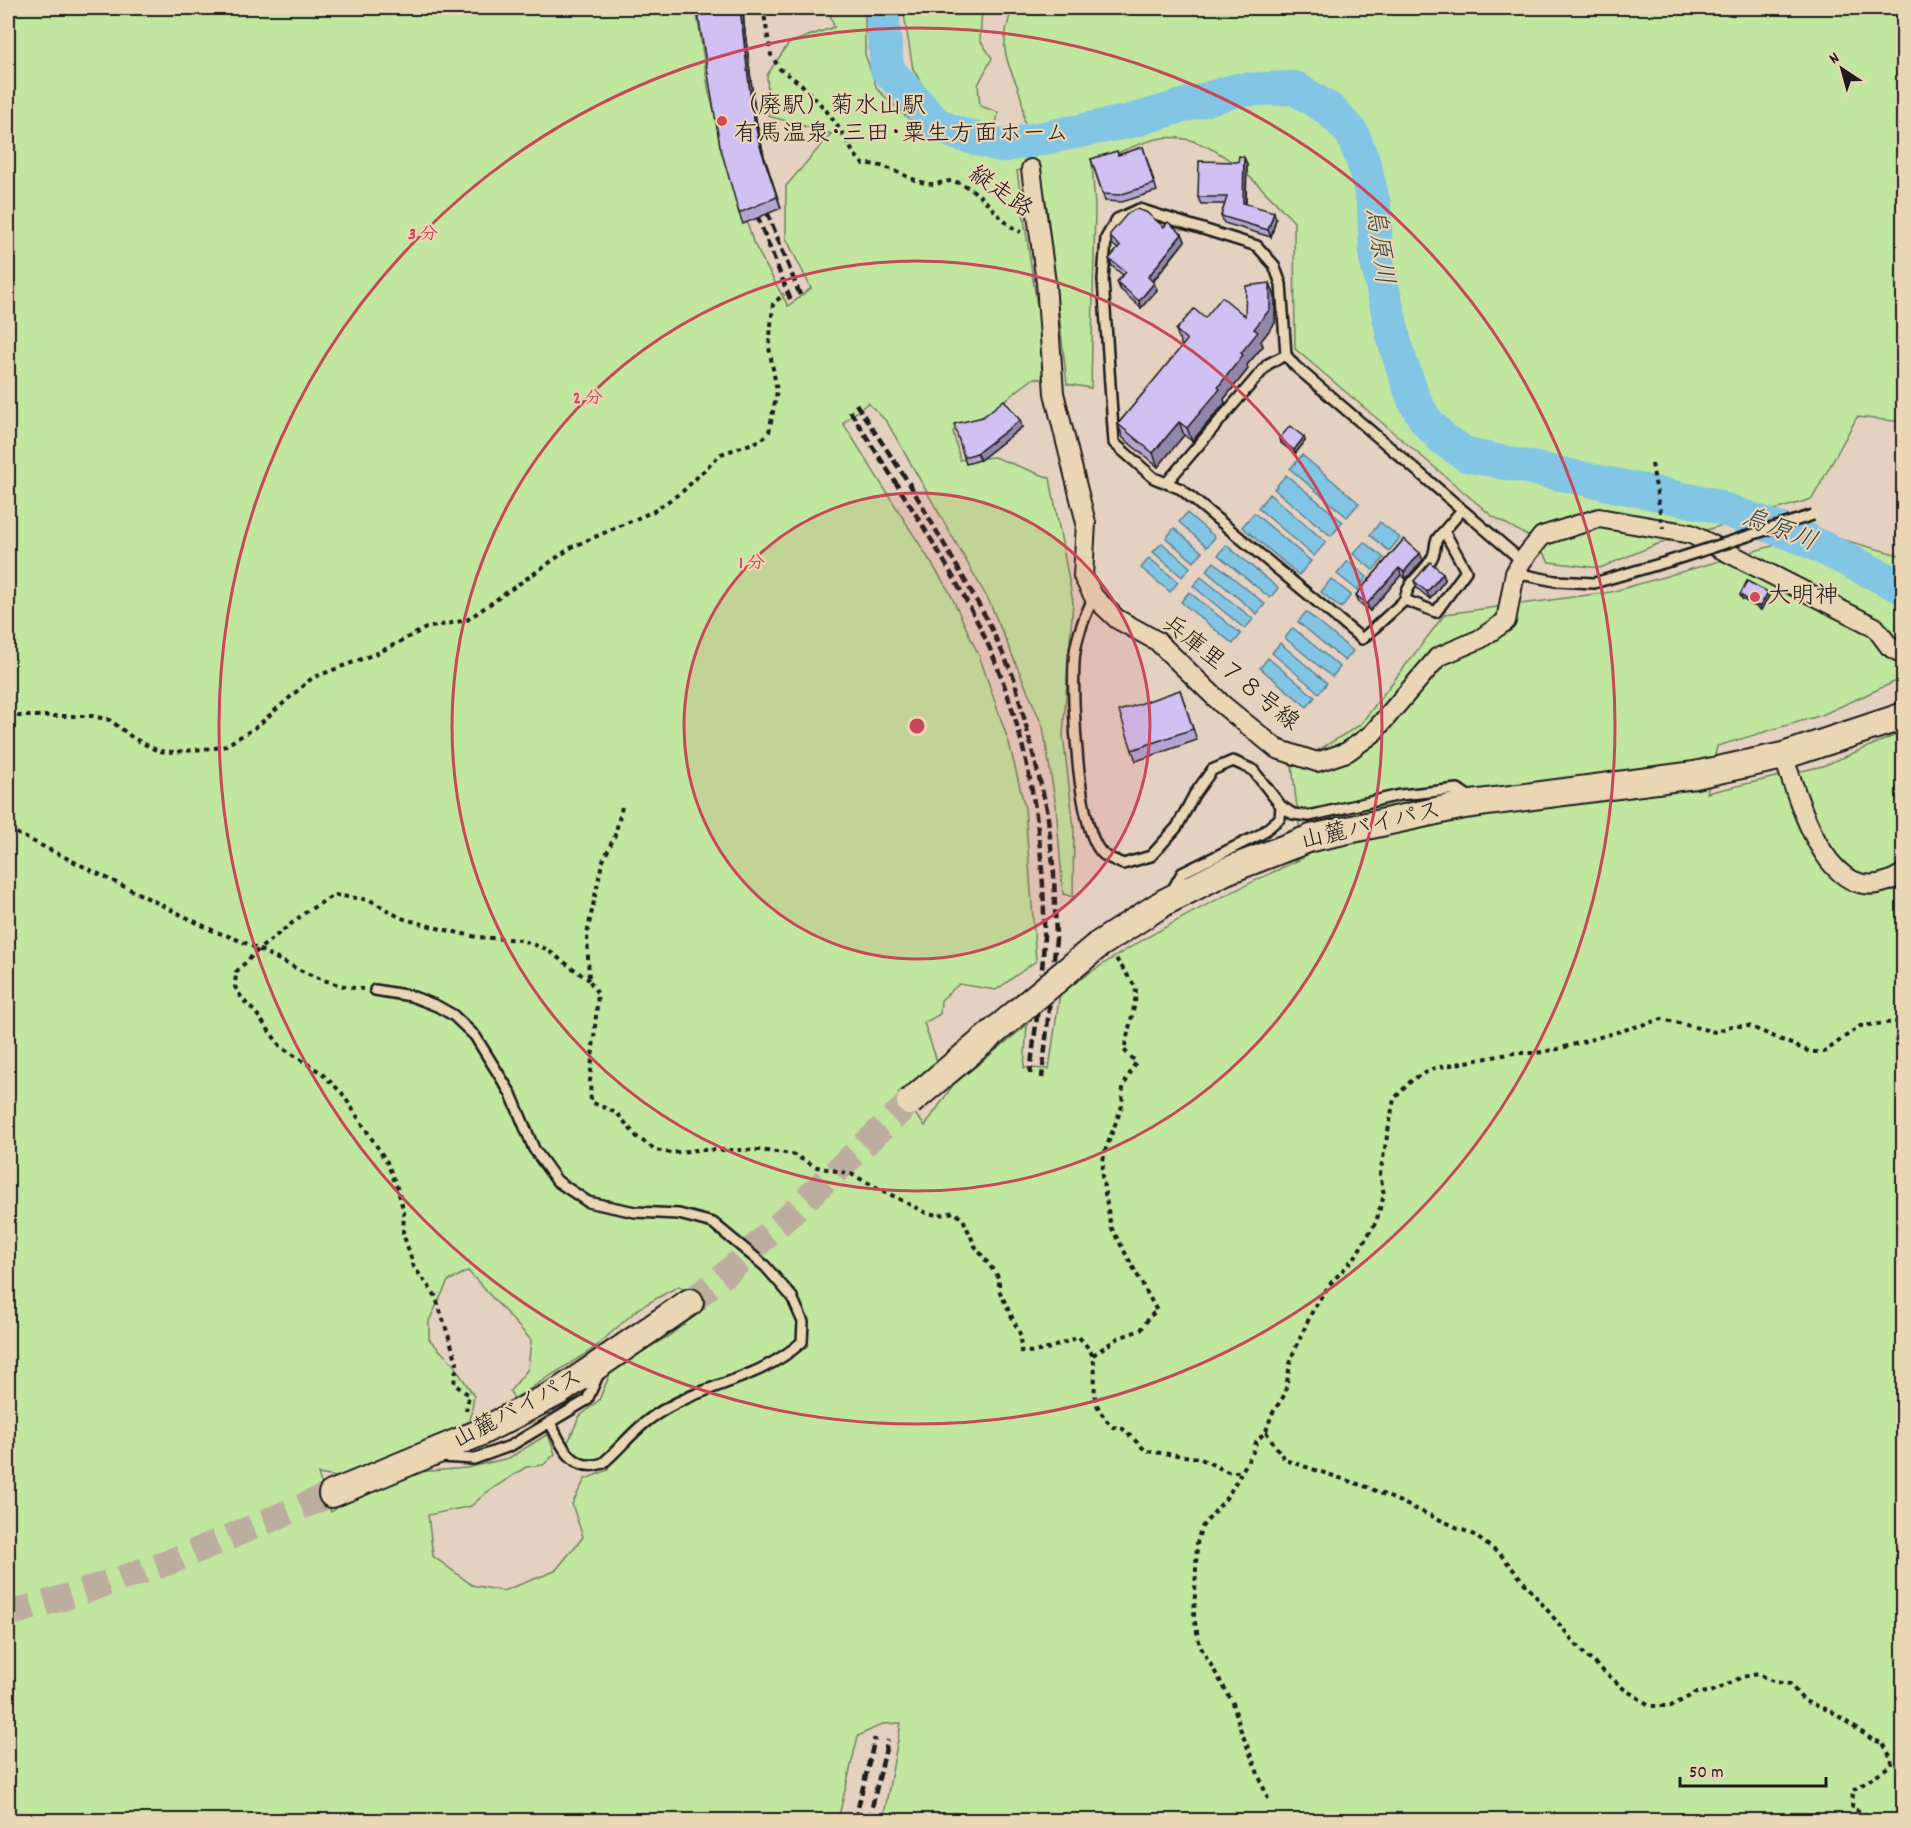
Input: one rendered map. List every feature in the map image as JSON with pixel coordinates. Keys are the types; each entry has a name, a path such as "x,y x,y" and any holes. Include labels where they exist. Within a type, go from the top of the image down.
{"street":[{"path":"1031,169 1041,241 1054,393 1086,523 1083,576 1094,597"},
{"name":"兵庫里７８号線","path":"1094,597 1117,619 1157,640 1223,705 1277,749 1317,762 1347,752 1372,734 1438,657 1480,639 1506,621 1519,567 1542,536 1599,518 1691,534 1875,627 1889,646 1904,655"},
{"name":"山麓バイパス","path":"910,1102 1165,902 1226,871 1311,838 1477,804 1695,775 1783,756 1904,716"},
{"path":"1783,756 1803,815 1815,834 1821,853 1836,870 1854,881 1870,885 1892,881 1904,873"},
{"name":"山麓バイパス","path":"332,1494 427,1457 560,1391 603,1364 690,1302"}],"lane":[{"path":"1462,510 1434,541 1432,556 1406,588 1405,600 1362,639 1181,489 1154,478 1114,443 1103,280 1106,238 1117,219 1139,209 1257,246 1274,265 1281,284 1286,355 1462,510 1519,567 1555,581 1594,583 1813,515"},
{"path":"1168,482 1268,364 1286,355"},
{"path":"1405,600 1436,612 1466,571 1444,531"},
{"path":"1094,597 1083,619 1074,660 1076,755 1091,832 1102,853 1124,864 1150,856 1178,827 1194,795 1212,770 1233,761 1253,770 1281,806 1293,814 1309,816 1400,795 1458,789 1477,804"},
{"path":"1165,902 1182,873 1261,834 1280,818 1281,806"},
{"path":"375,990 411,996 438,1006 453,1015 475,1036 512,1094 534,1149 557,1181 588,1202 634,1212 680,1214 713,1223 765,1266 792,1297 803,1322 802,1342 785,1357 764,1370 686,1398 653,1416 603,1463 594,1466 582,1465 574,1460 560,1444 551,1424"},
{"path":"427,1457 474,1460 510,1446 551,1424 587,1400 603,1364"}],"path":[{"name":"縦走路","path":"763,8 771,55 780,69 801,84 825,109 863,164 875,164 898,170 932,184 954,181 976,193 1012,229 1041,241"},
{"path":"8,716 93,716 110,720 132,738 158,751 174,753 223,747 255,728 312,678 380,652 426,628 467,620 572,547 654,511 683,491 721,454 762,440 769,432 777,391 769,347 773,304 784,294"},
{"path":"1652,464 1663,529"},
{"path":"589,980 588,934 591,906 602,863 615,835 622,807"},
{"path":"8,829 216,932 236,938 338,987 375,990"},
{"path":"466,1411 469,1395 454,1384 457,1362 435,1295 414,1267 403,1233 404,1213 387,1162 342,1093 320,1072 281,1047 235,987 236,972 258,950 306,912 334,896 370,900 400,918 432,927 499,940 521,940 546,949 589,980 598,994 590,1081 591,1102 616,1113 637,1137 656,1150 672,1153 719,1149 792,1154 817,1167 851,1174 926,1214 939,1215 954,1212 963,1219 975,1246 999,1278 999,1290 1020,1334 1021,1350 1030,1353 1048,1350 1079,1337 1093,1355 1093,1384 1097,1407 1113,1427 1122,1428 1146,1451 1198,1458 1228,1472 1241,1472"},
{"path":"1093,1355 1118,1338 1141,1330 1150,1316 1157,1311 1115,1235 1102,1176 1104,1154 1122,1106 1123,1088 1136,1062 1124,1050 1135,1003 1136,988 1106,950"},
{"path":"1268,1799 1240,1728 1233,1703 1200,1646 1194,1618 1194,1578 1201,1528 1210,1513 1228,1496 1256,1442 1266,1431 1272,1414 1285,1394 1291,1358 1313,1310 1330,1284 1355,1257 1376,1222 1384,1195 1380,1174 1394,1098 1413,1079 1435,1068 1514,1053 1536,1053 1558,1049 1662,1019 1715,1032 1731,1026 1749,1026 1810,1052 1824,1052 1860,1026 1904,1021"},
{"path":"1266,1431 1285,1460 1367,1487 1474,1535 1501,1555 1585,1655 1624,1689 1651,1706 1671,1706 1696,1693 1710,1692 1742,1677 1759,1674 1775,1682 1790,1684 1804,1701 1831,1711 1882,1743 1892,1760 1891,1765 1853,1791 1852,1808 1879,1821"}],"green space":[{"path":"8,8 696,8 709,93 753,242 788,306 811,288 786,238 786,186 831,134 769,116 767,75 789,43 834,27 828,8 865,8 865,54 877,89 912,122 955,146 976,151 1006,153 1032,145 1033,130 1024,122 1023,105 1006,57 1007,28 1013,8 1903,8 1903,422 1857,417 1812,499 1655,545 1600,568 1549,562 1535,540 1492,516 1295,349 1294,222 1236,165 1200,144 1181,138 1162,138 1136,145 1092,163 1095,207 1091,388 1067,384 1047,208 1037,161 1017,171 1048,380 1034,378 984,416 953,431 960,460 994,457 1050,478 1073,602 1063,735 1074,828 1073,897 1063,894 1056,806 1043,727 989,601 887,422 868,403 843,423 949,591 980,658 1009,743 1025,808 1036,961 996,990 959,984 941,1000 940,1014 924,1023 937,1061 898,1093 925,1126 953,1085 1027,1025 1024,1068 1049,1069 1060,993 1118,955 1178,920 1303,858 1292,766 1360,725 1445,614 1611,592 1818,533 1903,556 1903,678 1822,715 1717,746 1707,793 1823,766 1903,732 1903,1820 883,1820 901,1723 883,1724 858,1736 838,1820 8,1820","holes":["468,1271 531,1340 528,1369 510,1391 514,1399 593,1349 639,1308 679,1286 705,1308 669,1336 612,1369 599,1400 579,1417 566,1447 585,1465 607,1459 608,1470 585,1479 572,1504 583,1537 555,1571 503,1591 472,1585 433,1556 428,1515 471,1506 487,1492 526,1467 543,1465 555,1454 548,1434 509,1458 467,1468 419,1472 354,1496 331,1512 318,1474 342,1478 470,1421 474,1396 453,1364 429,1339 429,1321 448,1281"]},
{"path":"903,8 982,8 980,40 992,58 978,85 980,106 998,112 996,126 989,135 938,111 913,69"}],"water":[{"path":"1302,455 1359,503 1347,517 1290,469"},
{"path":"1286,475 1343,522 1331,536 1274,489"},
{"path":"1269,494 1326,542 1314,556 1258,508"},
{"path":"1187,513 1215,537 1207,547 1179,522"},
{"path":"1254,513 1311,561 1299,575 1242,527"},
{"path":"1380,522 1400,538 1389,551 1370,535"},
{"path":"1174,528 1202,552 1194,562 1166,538"},
{"path":"1364,542 1384,558 1373,570 1353,554"},
{"path":"1162,543 1190,567 1182,577 1153,552"},
{"path":"1226,545 1278,588 1270,598 1218,555"},
{"path":"1149,558 1178,582 1170,592 1141,568"},
{"path":"1348,561 1367,577 1357,590 1337,574"},
{"path":"1214,562 1265,604 1257,614 1206,571"},
{"path":"1201,577 1253,619 1245,629 1193,586"},
{"path":"1331,579 1351,595 1341,608 1321,592"},
{"path":"1189,592 1241,634 1233,644 1181,602"},
{"path":"1306,612 1353,651 1345,661 1298,622"},
{"path":"1293,628 1340,667 1332,677 1285,638"},
{"path":"1280,643 1327,683 1319,693 1272,653"},
{"path":"1268,658 1315,697 1307,707 1260,668"}],"building":[{"path":"697,8 740,8 752,110 760,146 777,197 739,213 720,146"},
{"path":"1143,147 1154,184 1119,195 1103,194 1091,159 1117,151 1118,155"},
{"path":"1239,156 1244,157 1243,203 1274,212 1268,230 1221,216 1227,197 1198,197 1199,161 1238,162"},
{"path":"1136,209 1146,212 1164,227 1168,222 1182,234 1148,277 1154,283 1139,301 1117,282 1126,272 1109,259 1120,246 1110,237 1110,234 1128,213"},
{"path":"1270,283 1270,309 1254,329 1258,332 1218,387 1220,389 1187,428 1179,422 1153,453 1118,424 1187,340 1176,330 1194,309 1205,318 1222,297 1245,316 1246,286"},
{"path":"1004,400 1020,420 977,453 964,457 954,424 983,417"},
{"path":"1290,426 1304,437 1294,450 1279,439"},
{"path":"1904,506 1904,525 1900,525"},
{"path":"1404,539 1420,553 1404,572 1399,568 1367,604 1356,595"},
{"path":"1430,562 1443,573 1427,592 1414,581"},
{"name":"大明神","path":"1747,581 1768,592 1760,607 1740,595"},
{"path":"1180,690 1193,729 1132,750 1119,711"}],"waterway":[{"name":"烏原川","path":"882,8 887,69 936,124 956,133 1002,146 1131,121 1237,90 1295,88 1330,110 1352,133 1364,164 1374,205 1376,258 1396,348 1414,400 1426,421 1443,439 1467,455 1712,505 1803,538 1904,588"}],"tunnel":[{"path":"690,1302 729,1271 910,1102"},
{"path":"8,1614 167,1563 332,1494"}],"railway":[{"path":"762,199 800,295"},
{"path":"752,203 791,301"},
{"path":"856,404 909,483 987,619 1014,678 1047,809 1054,874 1056,939 1042,1078"},
{"path":"850,411 931,539 975,617 1007,692 1019,731 1036,812 1043,894 1042,969 1030,1074"},
{"path":"855,1820 875,1738"},
{"path":"869,1820 888,1740"}],"place":[{"name":"（廃駅）菊水山駅 有馬温泉･三田･粟生方面ホーム","path":"722,121"},
{"name":"大明神","path":"1755,597"}]}
